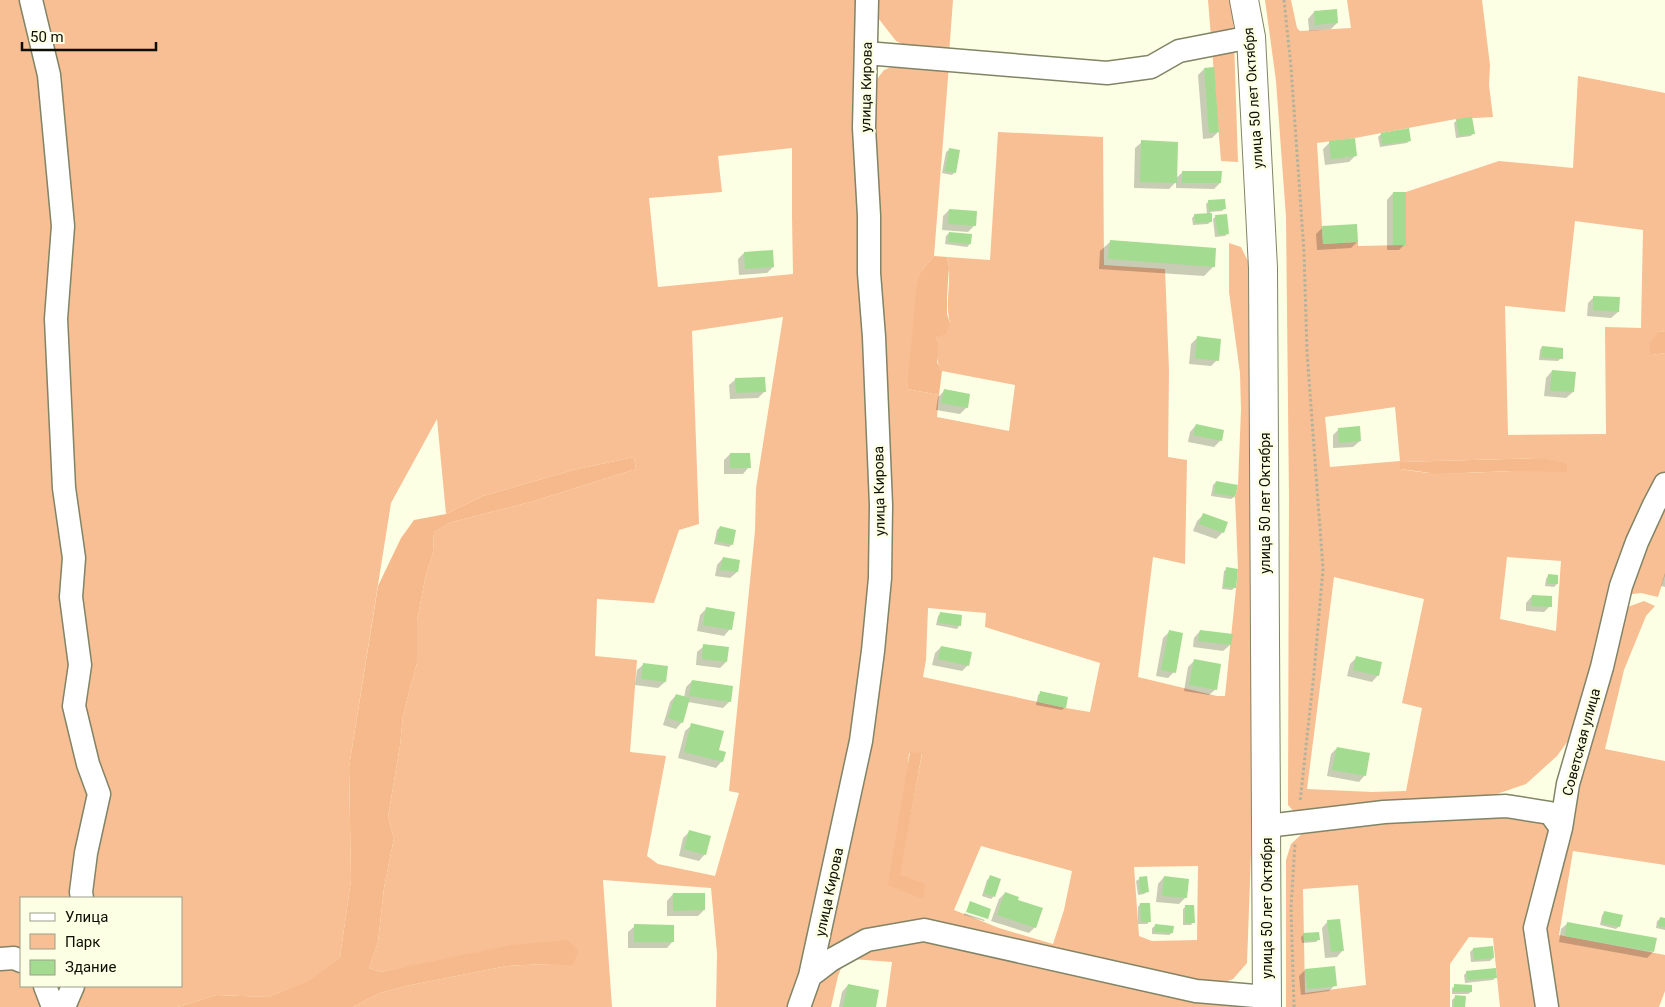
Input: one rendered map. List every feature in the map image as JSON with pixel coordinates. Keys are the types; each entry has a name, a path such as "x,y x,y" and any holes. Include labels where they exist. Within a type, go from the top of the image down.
{"main road":[{"name":"улица 50 лет Октября","path":"1244,0 1251,37 1264,268 1267,1002"}],"street":[{"path":"31,0 48,75 63,226 56,319 64,488 74,558 71,597 80,665 74,706 88,764 99,794 86,853 82,897"},
{"name":"улица Кирова","path":"799,1007 810,976 861,741 880,578 881,505 874,337 868,273 868,216 864,128 867,0"},
{"path":"866,53 1107,73 1152,67 1179,51 1251,37"},
{"name":"Советская улица","path":"1547,1007 1535,928 1561,828 1568,784 1602,667 1621,586 1637,542 1665,484"},
{"path":"1267,826 1384,812 1506,806 1550,812 1561,828"},
{"path":"810,976 831,960 867,940 924,930 1196,991 1267,1002"},
{"path":"0,959 14,958 20,961"},
{"path":"45,987 53,1007"},
{"path":"64,1007 73,987"}],"path":[{"path":"1284,0 1291,67 1304,252 1307,352 1323,569 1314,673 1294,854 1292,908 1294,1007"}],"green space":[{"path":"0,0 860,0 874,505 868,628 856,737 792,1007 716,1007 717,953 711,888 603,880 612,1007 353,1007 380,993 406,986 507,966 541,964 438,961 380,972 369,968 378,942 384,888 394,838 388,817 400,746 403,715 417,663 417,621 425,579 433,552 434,532 452,522 534,501 636,469 634,457 573,470 483,496 446,514 437,419 391,503 349,767 351,880 340,957 311,980 268,997 216,995 178,1007 70,1007 78,987 182,987 182,897 20,897 20,955 0,954","holes":["792,148 793,274 658,287 649,198 722,192 718,156","783,317 756,488 755,531 729,791 739,793 715,876 658,864 647,856 666,756 630,752 637,660 595,656 597,599 654,603 679,530 699,524 692,331"]},
{"path":"873,0 953,0 949,54 918,52 896,41 875,14"},
{"path":"1208,0 1231,0 1233,10 1238,162 1221,161"},
{"path":"1265,0 1291,0 1297,28 1300,31 1351,28 1347,0 1482,0 1490,65 1489,85 1493,117 1456,119 1355,138 1317,143 1323,244 1358,242 1358,246 1406,245 1406,192 1499,161 1573,168 1578,76 1665,93 1665,332 1659,331 1651,355 1665,353 1665,476 1576,730 1557,756 1526,784 1491,796 1296,814 1288,805 1289,497 1286,217 1276,81","holes":["1575,221 1643,230 1641,328 1605,327 1606,434 1508,435 1505,306 1565,312","1395,407 1400,461 1330,467 1325,417","1540,458 1567,472 1421,472 1400,469 1400,462","1507,557 1561,561 1556,631 1500,619","1334,577 1424,599 1402,703 1422,708 1406,791 1372,792 1307,789"]},
{"path":"896,65 949,65 934,256 922,270 907,389 939,395 937,417 1009,431 1015,385 942,371 937,358 936,337 950,323 948,315 949,265 947,257 990,260 998,132 1103,137 1104,265 1165,269 1169,370 1168,457 1187,460 1185,564 1153,557 1138,677 1217,696 1225,696 1238,569 1235,497 1238,485 1241,410 1240,373 1229,292 1229,243 1241,247 1248,261 1252,431 1251,854 1247,963 1233,979 1216,985 980,933 826,953 872,710 871,87 884,70","holes":["928,608 986,613 985,627 1100,663 1090,712 923,677 926,660","909,753 922,754 899,876","981,846 1072,871 1064,910 1053,944 999,928 954,910","1198,866 1197,940 1152,941 1139,936 1134,867"]},
{"path":"1665,493 1665,575 1658,597 1641,593 1624,595"},
{"path":"1644,601 1655,606 1646,616 1624,670 1605,749 1665,761 1665,865 1573,851 1559,935 1665,955 1665,991 1659,1007 1552,1007 1539,928 1622,609"},
{"path":"1536,813 1555,830 1531,928 1544,1007 1500,1007 1493,938 1469,937 1450,964 1450,1007 1286,1007 1286,860 1291,844 1305,831 1334,822","holes":["1358,885 1366,985 1305,993 1303,889"]},
{"path":"896,935 926,935 1065,971 1168,994 1221,1000 1239,1007 886,1007 892,962 852,959 842,966 831,1007 805,1007 828,973 856,948"},
{"path":"0,963 20,965 20,987 40,987 45,1007 0,1007"}],"shaded area":[{"path":"934,256 947,257 949,267 947,314 950,323 946,334 936,337 938,345 937,362 942,371 939,395 907,389 917,284 922,270"},
{"path":"1659,331 1665,332 1665,353 1651,355 1649,345"},
{"path":"634,457 636,469 534,501 452,522 434,532 433,552 425,579 417,621 417,663 403,715 400,746 388,817 394,838 384,888 378,942 369,968 380,972 512,945 568,940 578,951 573,965 507,966 406,986 380,993 353,1007 178,1007 216,995 268,997 310,980 340,957 351,880 349,767 378,586 401,538 414,520 446,514 483,496 573,470"},
{"path":"1540,458 1567,464 1567,472 1513,471 1438,474 1400,469 1400,462"},
{"path":"910,752 922,753 900,875 925,884 923,899 888,885"}],"building":[{"path":"1337,9 1338,23 1315,25 1314,11"},
{"path":"1214,67 1219,132 1209,133 1204,68"},
{"path":"1472,117 1475,134 1459,136 1456,119"},
{"path":"1409,128 1411,141 1382,145 1381,133"},
{"path":"1355,138 1357,156 1331,159 1329,141"},
{"path":"1141,140 1178,142 1177,183 1140,182"},
{"path":"949,148 960,150 956,173 945,171"},
{"path":"1182,171 1222,171 1221,183 1182,183"},
{"path":"1393,192 1406,192 1406,245 1393,245"},
{"path":"1225,199 1226,209 1209,211 1208,200"},
{"path":"949,209 977,211 976,226 948,224"},
{"path":"1212,213 1212,222 1195,223 1194,214"},
{"path":"1227,214 1229,234 1218,235 1215,215"},
{"path":"1357,224 1358,242 1323,244 1322,226"},
{"path":"949,232 972,234 971,244 948,242"},
{"path":"1110,240 1216,248 1215,267 1108,259"},
{"path":"773,250 774,267 745,269 744,252"},
{"path":"1593,296 1620,297 1619,312 1593,310"},
{"path":"1197,336 1221,339 1219,361 1195,358"},
{"path":"1542,346 1563,348 1563,359 1541,357"},
{"path":"1552,370 1576,372 1574,392 1550,391"},
{"path":"765,377 766,392 736,393 735,378"},
{"path":"944,389 970,394 968,408 941,403"},
{"path":"1196,424 1224,430 1222,441 1193,435"},
{"path":"1360,426 1361,441 1339,443 1338,428"},
{"path":"730,453 750,453 751,468 730,468"},
{"path":"1216,481 1238,485 1235,497 1214,493"},
{"path":"1203,513 1228,522 1224,533 1199,524"},
{"path":"720,526 736,530 733,545 716,541"},
{"path":"723,557 740,560 738,572 720,570"},
{"path":"1226,567 1238,569 1236,588 1224,587"},
{"path":"1548,574 1558,575 1558,584 1547,584"},
{"path":"1532,595 1552,596 1552,607 1531,606"},
{"path":"706,607 735,612 732,630 703,625"},
{"path":"940,612 962,615 961,626 938,623"},
{"path":"1169,630 1183,633 1176,673 1161,670"},
{"path":"1200,630 1233,634 1231,645 1198,641"},
{"path":"703,644 729,647 727,662 702,659"},
{"path":"941,646 972,652 969,666 938,659"},
{"path":"1356,656 1382,662 1379,676 1353,670"},
{"path":"1194,659 1221,664 1217,690 1189,685"},
{"path":"643,663 668,666 666,682 641,679"},
{"path":"692,680 733,686 731,702 689,696"},
{"path":"1040,691 1068,697 1066,708 1038,702"},
{"path":"676,694 690,698 683,723 668,718"},
{"path":"691,723 724,731 719,750 726,752 723,762 684,752"},
{"path":"1337,747 1370,753 1366,776 1332,770"},
{"path":"689,830 711,836 706,855 684,849"},
{"path":"990,875 1001,879 995,897 984,893"},
{"path":"1147,876 1149,892 1140,893 1139,877"},
{"path":"1164,876 1189,879 1187,898 1162,896"},
{"path":"1005,892 1019,897 1018,900 1043,908 1036,928 997,915"},
{"path":"673,893 705,893 705,910 673,911"},
{"path":"970,901 991,909 988,919 966,912"},
{"path":"1140,903 1150,903 1151,922 1141,922"},
{"path":"1185,905 1194,905 1195,923 1185,923"},
{"path":"1604,911 1623,915 1620,927 1602,923"},
{"path":"1660,917 1665,918 1665,927 1658,926"},
{"path":"1340,919 1344,951 1331,952 1327,920"},
{"path":"1567,922 1657,938 1654,952 1565,936"},
{"path":"634,924 674,925 674,942 634,942"},
{"path":"1155,924 1174,926 1173,933 1154,932"},
{"path":"1319,932 1320,940 1304,941 1303,933"},
{"path":"1493,946 1494,958 1474,960 1473,948"},
{"path":"1335,966 1337,986 1307,989 1305,969"},
{"path":"1496,968 1497,978 1467,980 1466,971"},
{"path":"848,984 879,990 876,1007 843,1007"},
{"path":"1454,984 1472,985 1472,992 1454,992"},
{"path":"1455,995 1466,996 1465,1007 1454,1007"}]}
